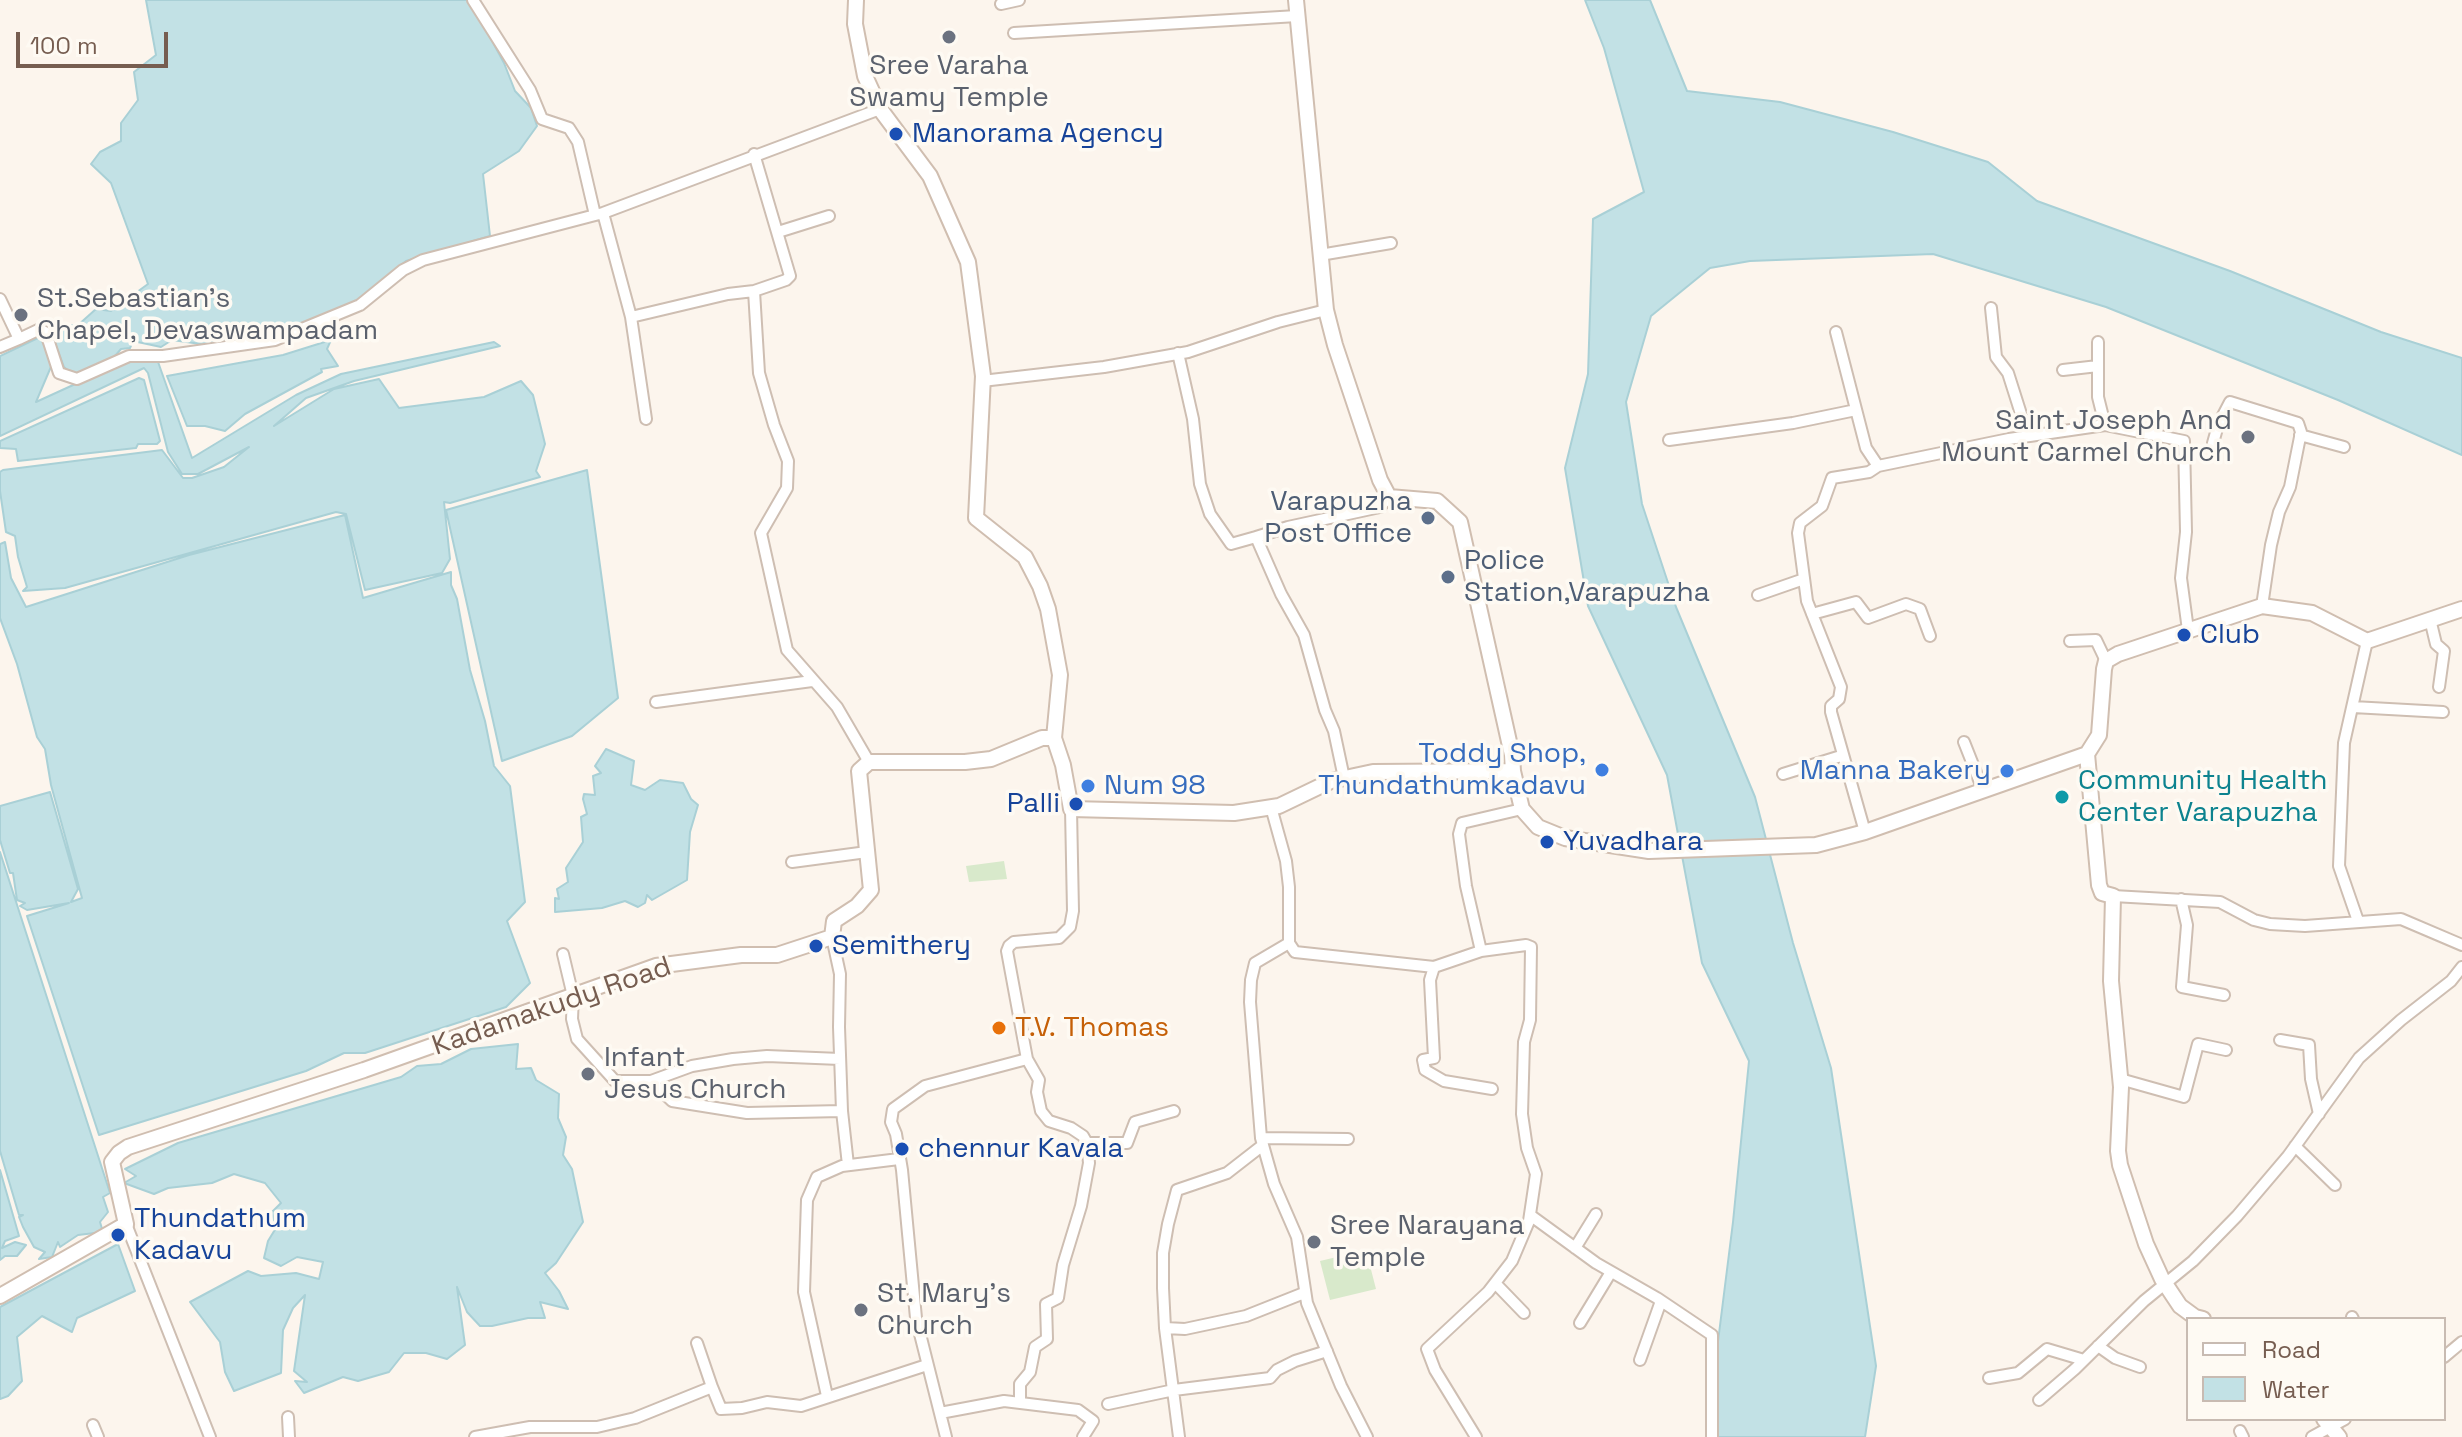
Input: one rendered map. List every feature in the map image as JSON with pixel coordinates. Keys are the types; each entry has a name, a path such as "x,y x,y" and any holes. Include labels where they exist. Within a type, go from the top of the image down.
{"street":[{"path":"473,0 530,90 542,119 569,128 578,142 631,317 646,419"},
{"path":"856,0 855,24 865,76 880,109 930,176 968,262 982,381 982,443 976,518 1025,557 1040,586 1055,641 1060,675 1054,738 1063,765 1071,809 1073,911 1070,927 1059,938 1014,942 1007,951 1027,1059 1039,1080 1037,1092 1041,1111 1049,1121 1071,1128 1083,1136 1087,1143 1086,1185 1063,1265 1058,1298 1046,1304 1047,1339 1035,1347 1030,1372 1020,1384 1020,1402"},
{"path":"1001,4 1019,0"},
{"path":"1296,0 1326,310 1380,480 1389,497"},
{"path":"1014,33 1297,16"},
{"path":"0,347 40,329 46,333 59,373 77,379 129,356 163,356 275,340 360,305 403,270 423,260 599,214 880,109"},
{"path":"631,317 728,294 754,291 790,276 754,154"},
{"path":"778,232 829,216"},
{"path":"1320,255 1391,243"},
{"path":"754,291 759,373 788,461 787,488 761,533 787,650 837,707 869,762"},
{"path":"0,299 19,339"},
{"path":"1991,308 1996,357 2008,373 2028,436"},
{"path":"982,381 1104,367 1188,352 1278,322 1326,310"},
{"path":"1836,332 1866,448 1878,466"},
{"path":"2098,342 2098,397 2105,425"},
{"path":"1178,353 1193,419 1200,484 1210,514 1231,544 1288,527 1380,507 1389,497"},
{"path":"2063,370 2098,366"},
{"path":"2213,443 2230,402 2298,423 2300,435 2290,487 2279,512 2263,586 2262,606"},
{"path":"1669,440 1793,423 1856,410"},
{"path":"1865,832 1831,712 1831,706 1839,699 1841,687 1812,614 1798,533 1800,523 1822,506 1832,478 2028,436 2105,425 2184,441 2186,532 2181,578 2188,630"},
{"path":"2300,435 2344,447"},
{"path":"1389,497 1437,501 1460,522 1522,809 1538,827 1565,838 1649,851 1816,845 1865,832 2087,754"},
{"path":"1256,537 1281,594 1304,635 1334,731 1344,778"},
{"path":"1758,595 1804,579"},
{"path":"1812,614 1856,602 1868,618 1906,604 1920,609 1930,636"},
{"path":"2106,661 2118,654 2262,606 2312,613 2367,641 2462,609"},
{"path":"2430,619 2436,644 2444,651 2439,687"},
{"path":"2070,641 2096,640 2106,661 2099,735 2087,754 2102,893 2220,902 2254,920 2270,924 2305,926 2401,919 2462,945"},
{"path":"2358,921 2339,866 2344,743 2367,641"},
{"path":"656,702 812,681"},
{"path":"2353,707 2443,712"},
{"path":"848,1165 842,1111 840,974 832,937 834,921 857,906 871,890 859,771 869,762 991,759 1042,738 1054,738"},
{"path":"1964,742 1983,790"},
{"path":"1783,774 1841,756"},
{"path":"1071,809 1234,813 1279,806 1331,781 1373,772 1513,771"},
{"path":"1271,807 1286,861 1289,943 1295,952 1434,967 1481,951 1531,947 1530,1020 1524,1042 1522,1114 1527,1148 1536,1174 1530,1215 1512,1261 1495,1283 1427,1349 1435,1370 1476,1437"},
{"path":"1481,951 1466,886 1459,834 1462,823 1522,809"},
{"path":"792,862 867,852"},
{"path":"2113,896 2111,981 2120,1079 2120,1165 2146,1244 2165,1284 2180,1306 2196,1317"},
{"path":"2181,899 2187,925 2182,987 2224,995"},
{"name":"Kadamakudy Road","path":"126,1224 112,1162 128,1147 364,1070 656,966 741,955 777,955 832,937"},
{"path":"1289,943 1255,963 1251,980 1262,1141 1274,1184 1297,1237 1304,1293 1367,1437"},
{"path":"563,954 573,996 572,1019 577,1039 615,1081 651,1081 692,1066 733,1059 767,1056 840,1059"},
{"path":"1434,967 1430,980 1434,1058 1423,1060 1425,1070 1444,1081 1492,1089"},
{"path":"2039,1400 2144,1301 2193,1261 2237,1216 2295,1146 2359,1058 2451,981 2462,967"},
{"path":"2280,1040 2309,1045 2311,1079 2319,1114"},
{"path":"2120,1079 2184,1097 2198,1044 2226,1050"},
{"path":"946,1437 916,1318 905,1191 896,1134 891,1122 893,1109 925,1086 1027,1059"},
{"path":"651,1081 672,1101 747,1113 842,1111"},
{"path":"1087,1143 1127,1143 1135,1122 1174,1111"},
{"path":"1179,1437 1165,1328 1163,1253 1177,1190 1227,1173 1262,1141 1348,1139"},
{"path":"2295,1146 2335,1185"},
{"path":"827,1396 804,1292 807,1200 817,1177 848,1165 899,1159"},
{"path":"1575,1248 1596,1214"},
{"path":"1530,1215 1611,1272 1712,1335 1712,1437"},
{"path":"0,1296 126,1224 210,1437"},
{"path":"1580,1323 1611,1272"},
{"path":"1495,1283 1524,1313"},
{"path":"1165,1328 1185,1329 1246,1316 1304,1293"},
{"path":"1640,1360 1661,1301"},
{"path":"2446,1355 2462,1342"},
{"path":"697,1343 721,1409 767,1402 801,1406 927,1365"},
{"path":"2098,1346 2115,1358 2140,1367"},
{"path":"1989,1378 2018,1373 2047,1349 2084,1360"},
{"path":"1108,1404 1174,1390 1270,1378 1277,1370 1295,1361 1327,1351"},
{"path":"475,1437 504,1435 530,1427 573,1432 597,1427 635,1418 712,1387"},
{"path":"940,1413 991,1403 1020,1402 1078,1410 1093,1421 1083,1437"},
{"path":"288,1417 289,1437"},
{"path":"93,1425 98,1437"},
{"path":"2312,1437 2331,1427"}],"green space":[{"path":"1004,861 1007,879 969,882 966,866"},
{"path":"1366,1250 1376,1289 1330,1300 1320,1261"}],"water":[{"path":"146,0 470,0 504,63 515,91 531,108 537,126 519,151 483,174 490,236 406,261 353,306 271,340 208,345 172,340 161,347 133,341 130,348 121,349 109,363 71,373 64,367 51,332 60,324 77,326 96,309 111,311 148,284 111,183 91,164 100,152 121,141 121,123 138,100 134,72 156,55"},
{"path":"1585,0 1650,0 1687,91 1780,102 1893,132 1988,162 2037,201 2230,271 2381,332 2462,358 2462,455 2338,400 2106,307 1933,254 1750,261 1710,268 1651,316 1626,402 1642,504 1676,607 1755,797 1793,943 1831,1068 1876,1366 1865,1437 1706,1437 1749,1061 1702,963 1667,775 1588,606 1565,468 1588,374 1593,219 1644,192 1604,48"},
{"path":"40,337 53,362 36,402 130,359 157,359 192,458 296,395 341,374 494,342 500,346 354,381 306,398 274,426 334,389 379,379 399,408 484,397 521,381 533,395 545,444 536,471 540,477 450,503 444,502 450,559 442,573 365,590 346,514 336,512 65,588 23,591 27,587 15,536 6,532 0,491 0,472 3,470 162,450 183,478 192,478 224,467 249,447 198,474 182,474 168,452 148,373 144,368 0,436 0,356"},
{"path":"331,340 327,349 338,366 321,369 322,372 245,414 225,431 187,426 167,376 283,355"},
{"path":"139,378 144,380 160,441 157,444 18,461 16,449 0,448 0,441"},
{"path":"587,470 618,698 572,736 502,761 446,510"},
{"path":"345,515 363,598 451,572 451,585 457,599 470,670 494,766 510,786 525,902 507,921 530,983 506,1007 365,1053 344,1053 306,1071 99,1135 27,916 69,903 27,910 20,906 25,903 17,900 13,873 10,873 0,840 0,806 50,792 78,889 71,902 82,898 51,785 45,749 37,737 17,664 0,618 0,544 5,542 11,578 26,607 189,555"},
{"path":"606,749 634,761 631,785 645,790 660,780 683,783 691,799 698,805 690,832 687,880 652,900 647,895 645,903 638,907 625,901 602,908 555,912 555,898 559,899 557,889 568,882 566,868 583,842 581,817 587,814 584,794 595,795 593,776 601,773 595,766"},
{"path":"0,852 110,1193 103,1197 108,1212 100,1222 103,1232 78,1235 60,1247 58,1242 52,1257 39,1259 45,1252 34,1247 23,1227 19,1217 23,1215 19,1215 0,1151"},
{"path":"518,1044 516,1069 531,1068 536,1080 559,1094 558,1118 566,1137 563,1155 572,1169 583,1222 556,1263 545,1273 568,1309 540,1302 545,1318 480,1326 467,1312 457,1287 465,1345 447,1359 426,1353 404,1353 389,1372 358,1381 343,1377 304,1393 295,1381 307,1382 294,1371 305,1295 293,1308 283,1330 281,1373 234,1391 225,1372 220,1342 190,1302 248,1271 261,1276 296,1273 319,1279 323,1262 297,1257 281,1266 264,1258 268,1241 276,1228 272,1212 281,1203 265,1183 234,1174 212,1183 168,1188 154,1194 124,1183 136,1176 125,1169 178,1143 401,1077 417,1066 441,1064 471,1049"},
{"path":"0,1170 19,1236 5,1241 2,1248 15,1242 26,1245 17,1256 5,1256 0,1260"},
{"path":"118,1244 135,1291 77,1318 72,1332 42,1316 17,1337 22,1381 8,1396 0,1399 0,1307"}],"place":[{"name":"Sree Varaha Swamy Temple","path":"949,37"},
{"name":"Manorama Agency","path":"896,134"},
{"name":"St.Sebastian's Chapel, Devaswampadam","path":"21,315"},
{"name":"Saint Joseph And Mount Carmel Church","path":"2248,437"},
{"name":"Varapuzha Post Office","path":"1428,518"},
{"name":"Police Station,Varapuzha","path":"1448,577"},
{"name":"Club","path":"2184,635"},
{"name":"Toddy Shop, Thundathumkadavu","path":"1602,770"},
{"name":"Manna Bakery","path":"2007,771"},
{"name":"Num 98","path":"1088,786"},
{"name":"Community Health Center Varapuzha","path":"2062,797"},
{"name":"Palli","path":"1076,804"},
{"name":"Yuvadhara","path":"1547,842"},
{"name":"Semithery","path":"816,946"},
{"name":"T.V. Thomas","path":"999,1028"},
{"name":"Infant Jesus Church","path":"588,1074"},
{"name":"chennur Kavala","path":"902,1149"},
{"name":"Thundathum Kadavu","path":"118,1235"},
{"name":"Sree Narayana Temple","path":"1314,1242"},
{"name":"St. Mary's Church","path":"861,1310"}]}
